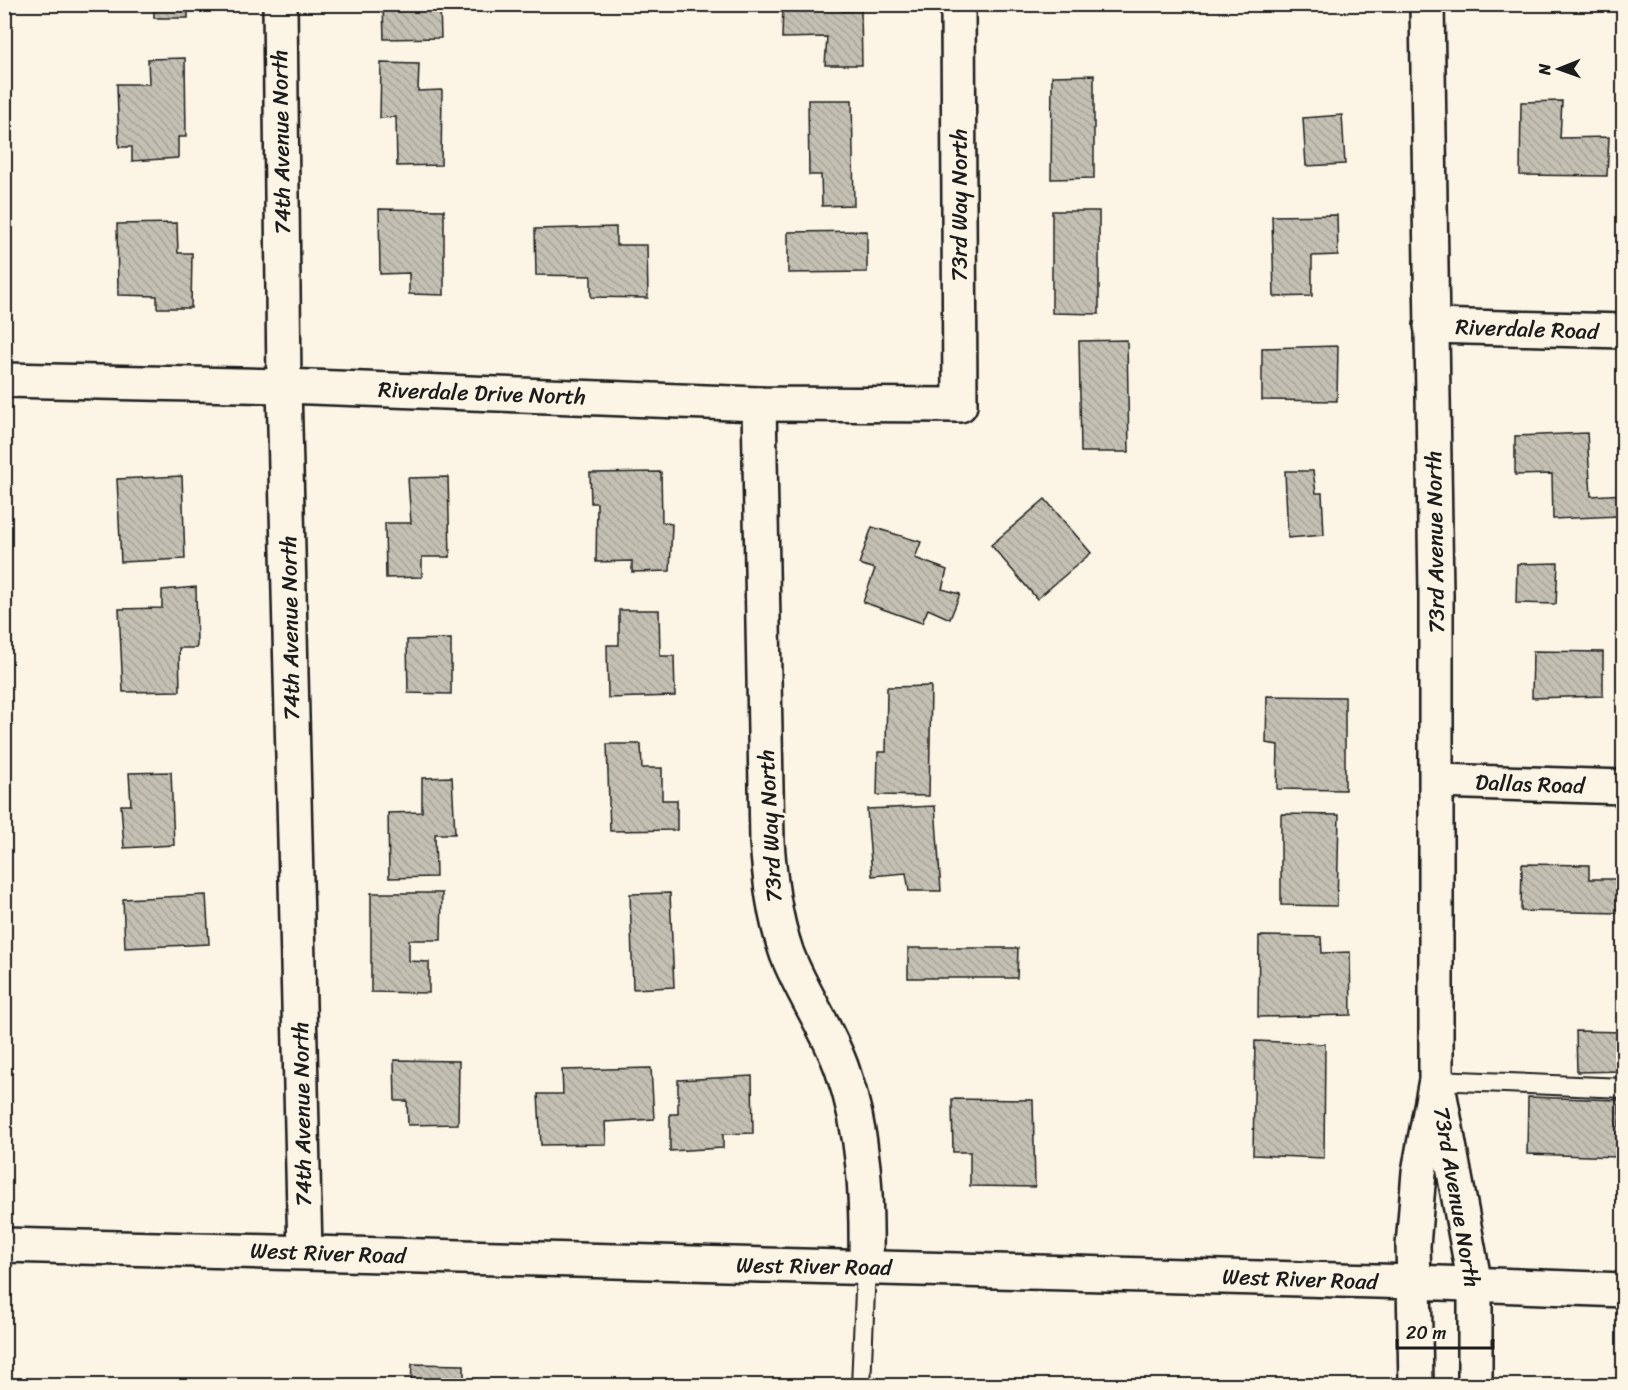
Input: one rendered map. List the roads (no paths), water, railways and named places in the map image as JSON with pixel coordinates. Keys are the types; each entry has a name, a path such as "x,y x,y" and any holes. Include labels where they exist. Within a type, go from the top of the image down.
{"street":[{"name":"74th Avenue North","path":"280,4 284,386 305,1252"},
{"name":"73rd Way North","path":"958,4 960,405"},
{"name":"73rd Avenue North","path":"1416,1386 1413,1246 1419,1172 1436,1080 1437,781 1427,4"},
{"name":"Riverdale Road","path":"1431,326 1623,332"},
{"name":"Riverdale Drive North","path":"4,380 284,386 759,404 960,405"},
{"name":"73rd Way North","path":"759,404 767,842 772,899 787,954 842,1068 860,1134 867,1200 866,1267"},
{"name":"Dallas Road","path":"1437,781 1623,787"},
{"name":"73rd Avenue North","path":"1436,1080 1475,1285 1475,1386"},
{"name":"West River Road","path":"4,1245 1414,1282 1623,1290"}],"lane":[{"path":"1436,1080 1623,1089"},
{"path":"861,1386 866,1267"}]}
